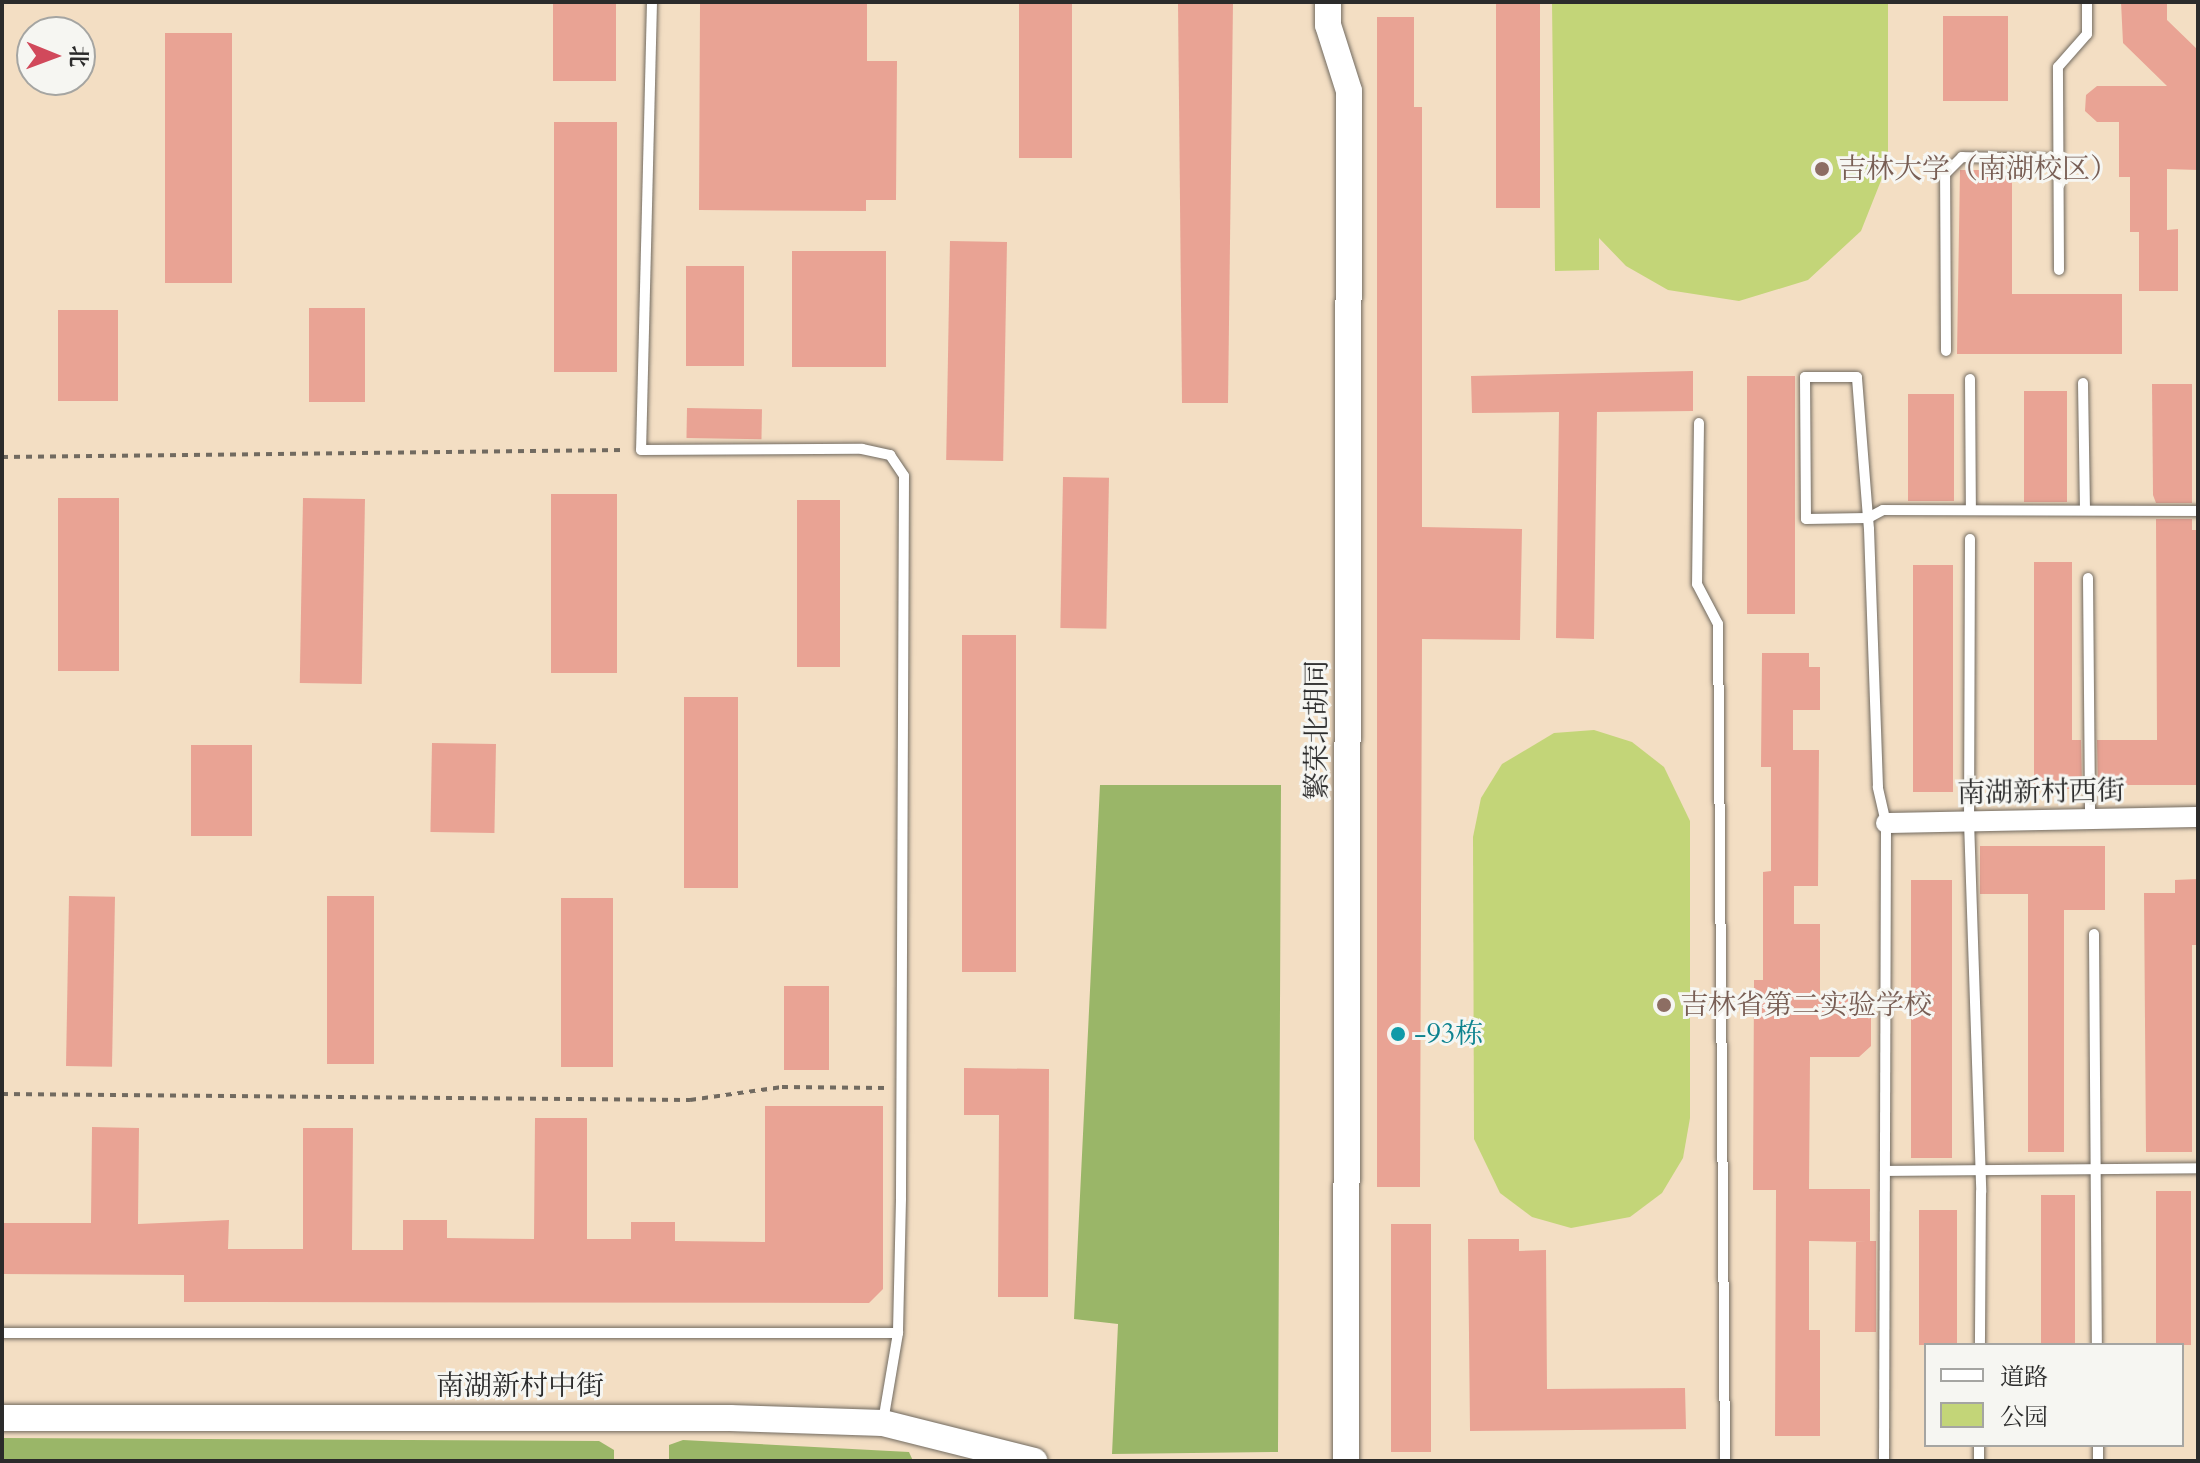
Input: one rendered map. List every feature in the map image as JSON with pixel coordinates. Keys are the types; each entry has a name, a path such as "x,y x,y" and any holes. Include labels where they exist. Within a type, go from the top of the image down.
{"street":[{"name":"繁荣北胡同","path":"1328,2 1328,25 1349,91 1346,1461"},
{"name":"南湖新村西街","path":"1886,823 2198,817"},
{"name":"南湖新村中街","path":"2,1418 730,1418 883,1423 1034,1461"}],"lane":[{"path":"652,2 641,450 862,449 890,455 904,476 898,1333 883,1423"},
{"path":"2059,270 2058,67 2087,34 2087,2"},
{"path":"1946,351 1945,174 1962,157 2059,159"},
{"path":"1884,1461 1886,823 1878,787 1868,518 1857,377 1805,377 1806,519 1868,518 1883,510 2198,511"},
{"path":"1970,379 1971,510"},
{"path":"2083,383 2085,510"},
{"path":"1699,423 1697,584 1718,624 1725,1461"},
{"path":"1970,539 1969,821 1976,1167 1981,1192 1980,1343"},
{"path":"2088,578 2090,819"},
{"path":"2094,934 2097,1343"},
{"path":"1885,1171 1976,1167 2198,1168"},
{"path":"2,1333 898,1333"}],"path":[{"path":"2,457 641,450"},
{"path":"2,1094 690,1100 782,1087 901,1088"}],"green space":[{"path":"1552,2 1888,2 1888,163 1861,231 1808,280 1739,301 1668,290 1626,266 1599,238 1599,270 1555,271"},
{"path":"1594,730 1632,742 1664,767 1690,821 1690,1118 1683,1158 1662,1193 1630,1217 1571,1228 1532,1217 1500,1193 1474,1139 1473,837 1481,798 1502,764 1554,733"},
{"path":"1100,785 1281,785 1278,1452 1112,1454 1118,1324 1074,1319"},
{"path":"2,1438 599,1441 614,1450 614,1461 2,1461"},
{"path":"683,1440 909,1452 913,1461 669,1461 669,1445"}],"building":[{"path":"553,2 616,2 616,81 553,81"},
{"path":"700,2 867,2 867,61 897,61 896,200 866,200 866,211 699,210"},
{"path":"1019,2 1072,2 1072,158 1019,158"},
{"path":"1178,2 1233,2 1228,403 1182,403"},
{"path":"1496,2 1540,2 1540,208 1496,208"},
{"path":"2121,2 2167,2 2167,20 2198,50 2198,170 2167,169 2167,230 2178,229 2178,291 2139,291 2139,232 2130,232 2130,177 2119,177 2119,122 2097,122 2085,111 2086,95 2097,86 2167,86 2123,43"},
{"path":"1943,16 2008,16 2008,101 1943,101"},
{"path":"1377,17 1414,17 1414,107 1422,107 1422,527 1522,529 1520,640 1422,639 1420,1187 1377,1187"},
{"path":"165,33 232,33 232,283 165,283"},
{"path":"554,122 617,122 617,372 554,372"},
{"path":"1960,170 2012,170 2012,294 2122,294 2122,354 1957,354"},
{"path":"950,241 1007,242 1003,461 946,460"},
{"path":"792,251 886,251 886,367 792,367"},
{"path":"686,266 744,266 744,366 686,366"},
{"path":"309,308 365,308 365,402 309,402"},
{"path":"58,310 118,310 118,401 58,401"},
{"path":"1693,371 1693,411 1597,412 1594,639 1556,638 1559,412 1472,413 1471,376"},
{"path":"1747,376 1795,376 1795,614 1747,614"},
{"path":"2152,384 2192,384 2192,503 2156,503 2153,495"},
{"path":"2024,391 2067,391 2067,502 2024,502"},
{"path":"1908,394 1954,394 1954,501 1908,501"},
{"path":"687,408 762,409 761,439 686,438"},
{"path":"1063,477 1109,478 1106,629 1060,628"},
{"path":"551,494 617,494 617,673 551,673"},
{"path":"58,498 119,498 119,671 58,671"},
{"path":"303,498 365,499 362,684 300,683"},
{"path":"797,500 840,500 840,667 797,667"},
{"path":"2156,519 2192,519 2192,530 2198,530 2198,785 2098,785 2097,740 2157,740"},
{"path":"2034,562 2072,562 2072,740 2081,740 2082,785 2072,789 2034,789"},
{"path":"1913,565 1953,565 1953,792 1913,792"},
{"path":"962,635 1016,635 1016,972 962,972"},
{"path":"1762,653 1809,653 1809,667 1820,667 1820,710 1793,710 1793,750 1819,750 1818,886 1794,886 1794,924 1820,924 1820,998 1860,998 1871,1008 1871,1046 1859,1057 1810,1057 1809,1189 1870,1189 1870,1241 1876,1241 1876,1332 1855,1332 1856,1242 1867,1242 1809,1241 1809,1330 1820,1330 1820,1436 1775,1436 1776,1190 1753,1190 1754,980 1763,980 1763,872 1771,871 1771,767 1761,767"},
{"path":"684,697 738,697 738,888 684,888"},
{"path":"432,743 496,744 494,833 430,832"},
{"path":"191,745 252,745 252,836 191,836"},
{"path":"1980,846 2105,846 2105,910 2064,910 2064,1152 2028,1152 2028,894 1980,894"},
{"path":"2198,879 2198,945 2192,945 2192,1152 2146,1152 2144,893 2175,893 2175,880"},
{"path":"1911,880 1952,880 1952,1158 1911,1158"},
{"path":"69,896 115,897 112,1067 66,1066"},
{"path":"327,896 374,896 374,1064 327,1064"},
{"path":"561,898 613,898 613,1067 561,1067"},
{"path":"784,986 829,986 829,1070 784,1070"},
{"path":"964,1068 1049,1069 1048,1297 998,1297 999,1115 964,1115"},
{"path":"765,1106 883,1106 883,1289 869,1303 184,1302 184,1275 2,1274 2,1223 91,1223 92,1127 139,1128 138,1224 229,1220 228,1249 303,1249 303,1128 353,1128 352,1250 403,1250 403,1220 447,1220 447,1238 534,1239 535,1118 587,1118 587,1239 631,1239 631,1222 675,1222 675,1241 765,1242"},
{"path":"2156,1191 2191,1191 2191,1345 2156,1343"},
{"path":"2041,1195 2075,1195 2075,1343 2041,1343"},
{"path":"1919,1210 1957,1210 1957,1343 1919,1345"},
{"path":"1391,1224 1431,1224 1431,1452 1391,1452"},
{"path":"1468,1239 1519,1239 1519,1251 1546,1250 1547,1389 1685,1388 1686,1429 1470,1431"}],"place":[{"name":"吉林大学（南湖校区）","path":"1822,169"},
{"name":"吉林省第二实验学校","path":"1664,1005"},
{"name":"-93栋","path":"1398,1034"}]}
